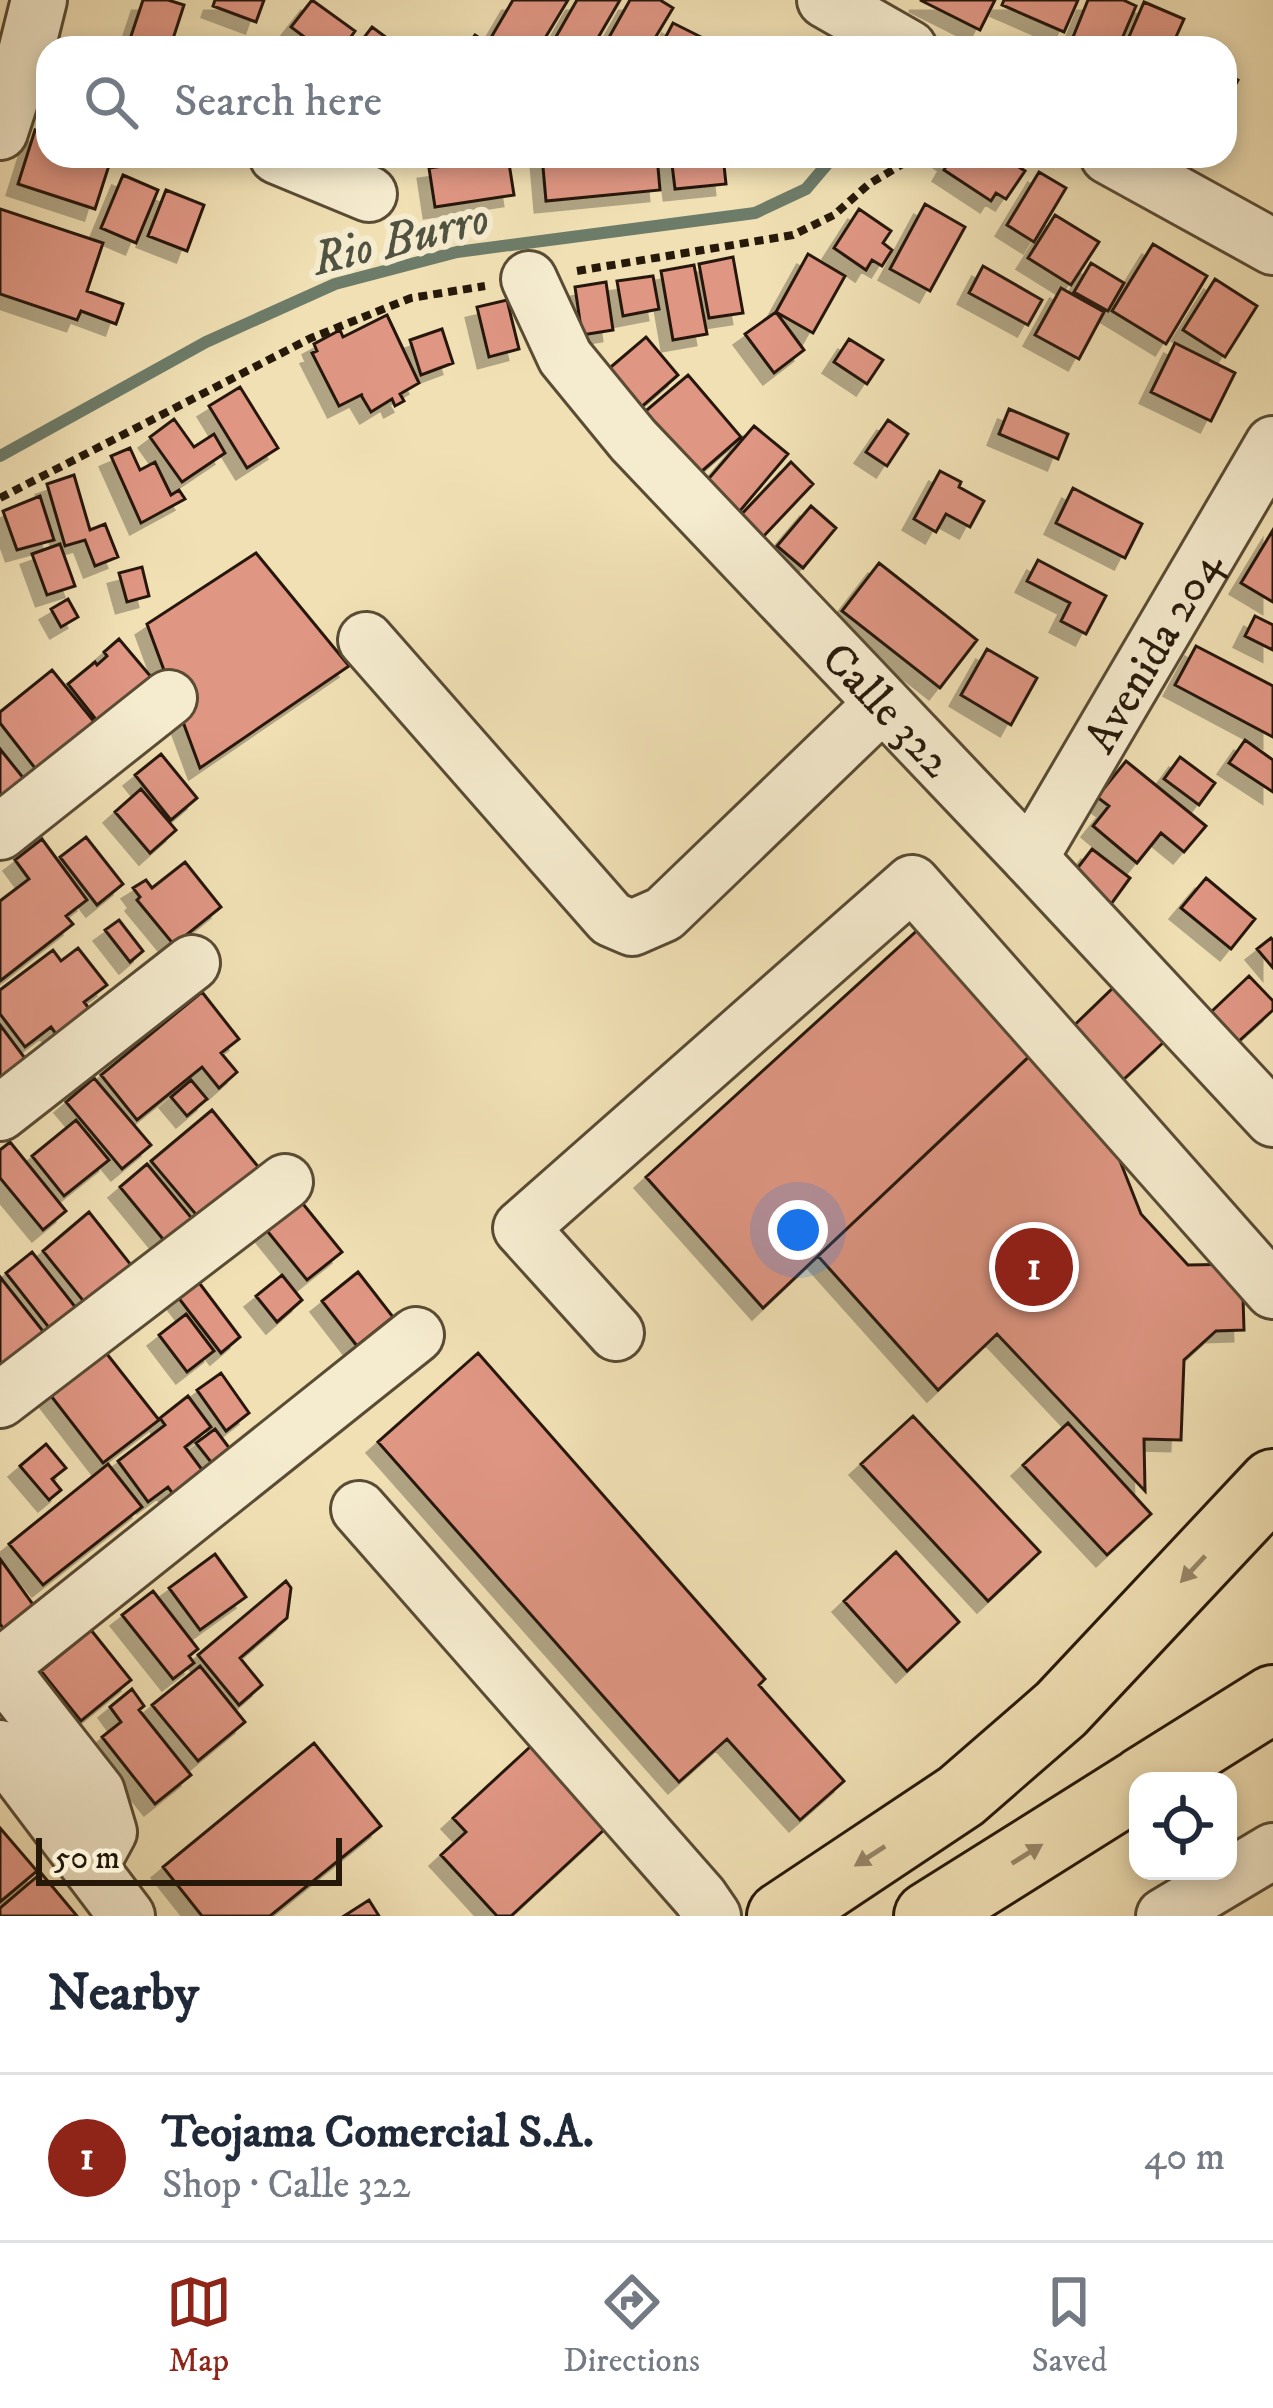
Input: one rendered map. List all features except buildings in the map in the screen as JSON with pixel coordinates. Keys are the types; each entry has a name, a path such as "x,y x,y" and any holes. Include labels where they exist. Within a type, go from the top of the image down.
{"main road":[{"path":"781,1916 961,1796 1061,1709 1273,1483"},
{"path":"1156,1772 1273,1699"},
{"path":"960,1908 1129,1790"}],"street":[{"path":"0,132 39,0"},
{"path":"825,0 887,36"},
{"path":"307,168 369,194"},
{"path":"1130,168 1273,247"},
{"name":"Calle 322","path":"529,279 565,357 633,440 1273,1120"},
{"name":"Avenida 204","path":"1030,858 1273,444"},
{"path":"366,640 610,919 632,928 664,914 883,704"},
{"path":"0,832 169,698"},
{"path":"616,1333 521,1228 911,883 1273,1291"},
{"path":"0,1113 192,963"},
{"path":"0,1400 285,1182"},
{"path":"90,1867 109,1832 98,1794 0,1668 416,1335"},
{"path":"359,1509 713,1916"},
{"path":"0,1748 127,1916"},
{"path":"1164,1916 1273,1851"}],"path":[{"path":"0,498 310,338 411,298 793,235 834,214 896,168"}],"waterway":[{"name":"Rio Burro","path":"0,456 206,342 335,284 457,252 755,213 806,189 824,168"}],"place":[{"name":"Teojama Comercial S.A.","path":"1034,1267"}]}
